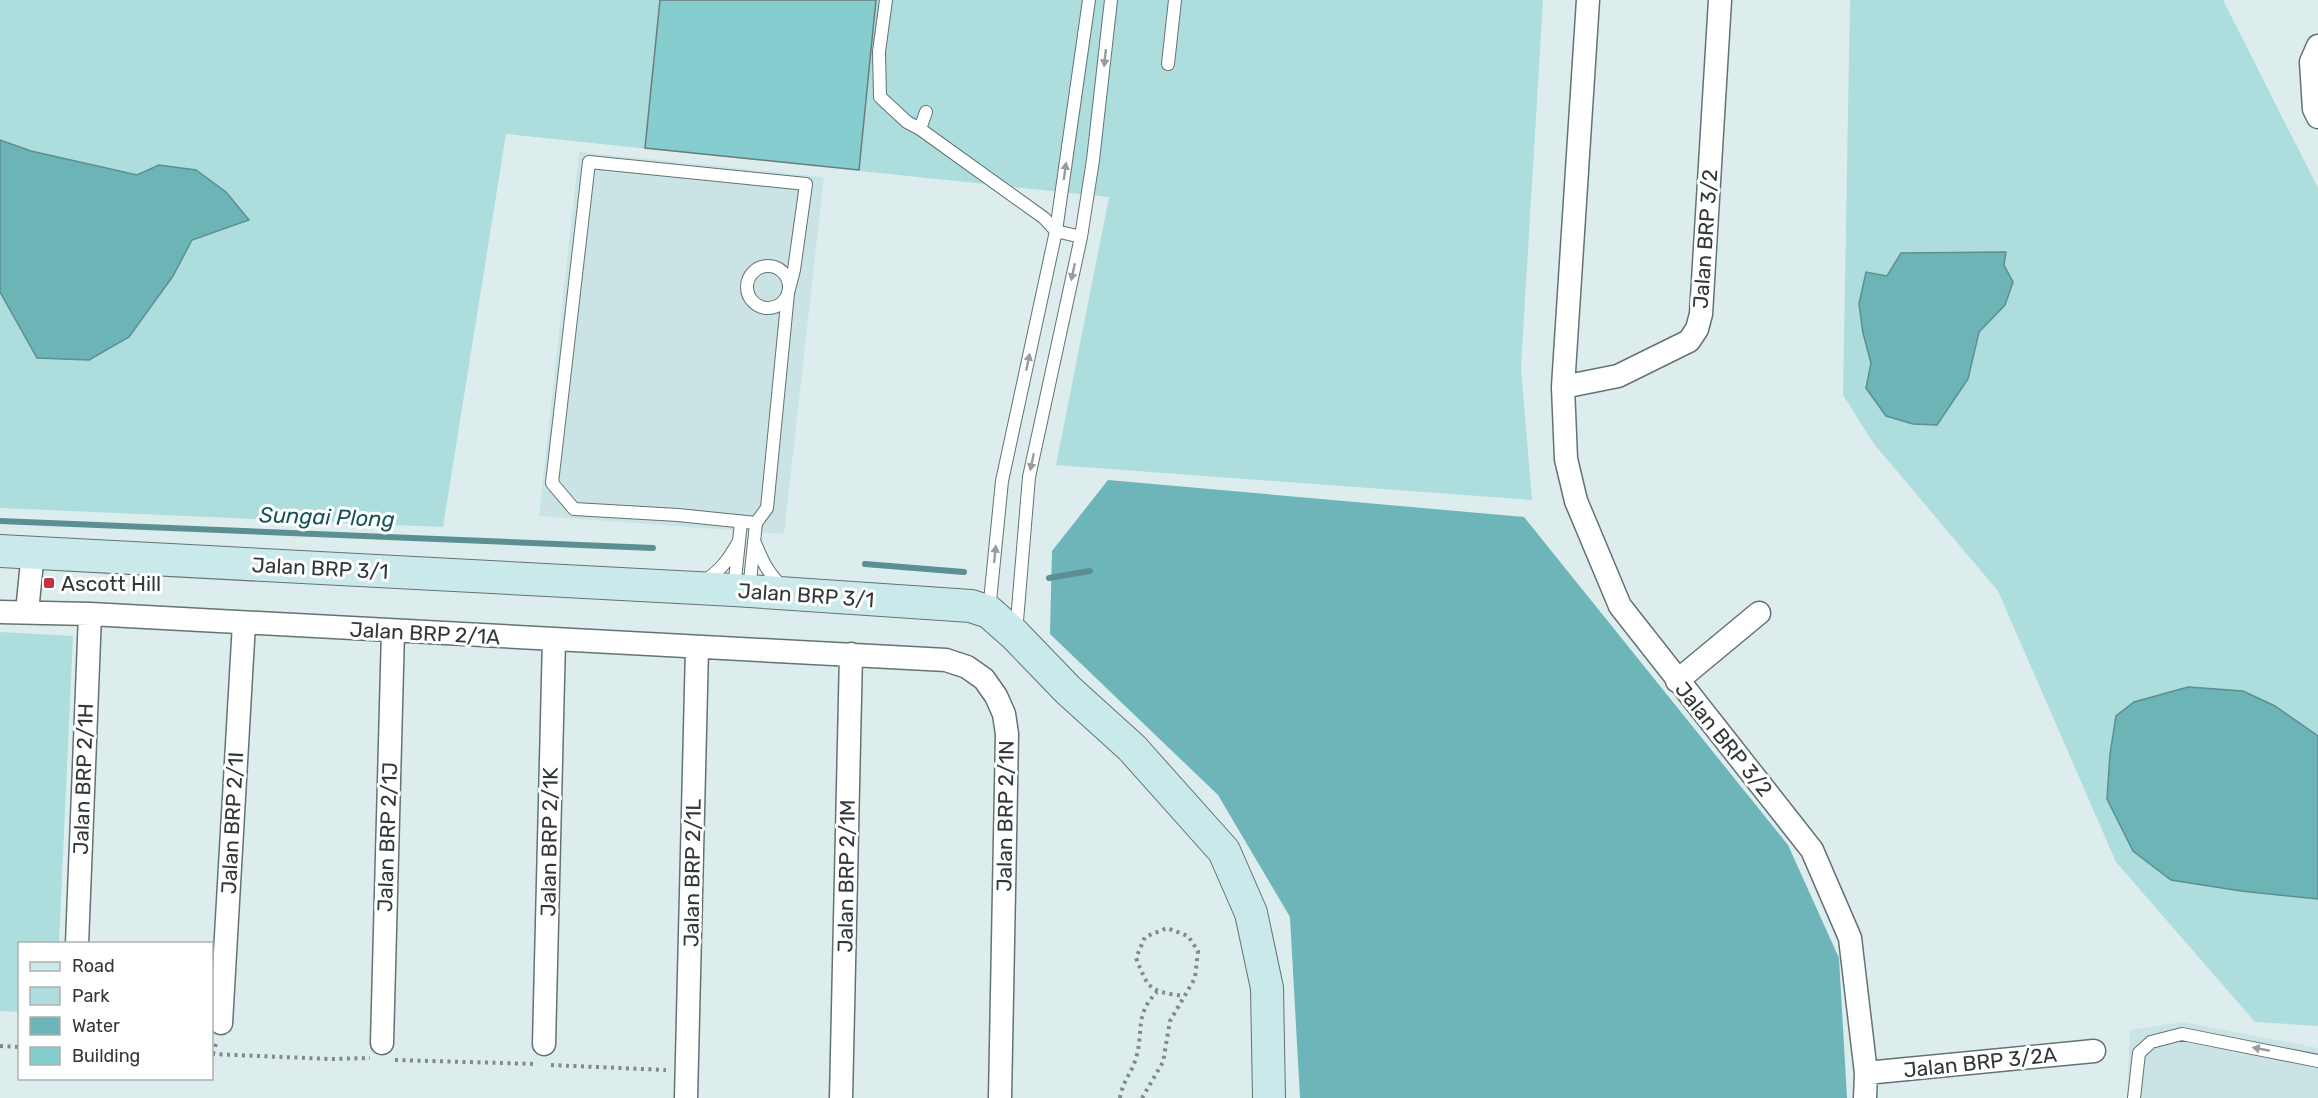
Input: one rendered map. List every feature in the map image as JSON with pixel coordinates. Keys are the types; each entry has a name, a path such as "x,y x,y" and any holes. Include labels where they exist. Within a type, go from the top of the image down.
{"street":[{"name":"Jalan BRP 3/2","path":"1588,0 1563,387 1566,459 1576,501 1620,606 1812,850 1850,938 1866,1073 1865,1098"},
{"name":"Jalan BRP 3/2","path":"1563,387 1618,376 1689,340 1697,329 1701,314 1719,0"},
{"path":"2318,46 2311,62 2314,109 2318,117"},
{"name":"Jalan BRP 3/1","path":"0,551 792,594 971,606 989,612 1015,635 1068,690 1132,748 1224,851 1251,913 1267,988 1269,1098"},
{"path":"27,612 33,552"},
{"name":"Jalan BRP 2/1A","path":"0,612 90,614 697,648 850,654"},
{"path":"1677,681 1759,613"},
{"name":"Jalan BRP 2/1H","path":"77,942 90,614"},
{"name":"Jalan BRP 2/1I","path":"221,1023 244,623"},
{"name":"Jalan BRP 2/1J","path":"386,1054 393,631"},
{"name":"Jalan BRP 2/1K","path":"544,1044 554,639"},
{"name":"Jalan BRP 2/1L","path":"687,1098 697,648"},
{"name":"Jalan BRP 2/1M","path":"841,1098 850,654"},
{"name":"Jalan BRP 2/1N","path":"850,654 946,660 967,667 984,679 996,696 1004,714 1007,734 1000,1098"},
{"name":"Jalan BRP 3/2A","path":"1866,1073 2094,1051"}],"lane":[{"path":"886,0 879,52 880,97 907,122 1044,218 1056,231 1081,237"},
{"path":"989,612 1002,481 1056,231 1089,0"},
{"path":"1015,635 1029,477 1081,237 1093,160 1111,0"},
{"path":"1168,64 1175,0"},
{"path":"920,129 926,112"},
{"path":"742,591 756,524 767,508 788,293 794,270 806,184 589,162 552,483 574,509 678,515 756,524"},
{"path":"741,522 739,541 742,591"},
{"path":"690,588 712,576 727,562 739,541"},
{"path":"754,542 764,565 773,578 792,594"},
{"path":"2134,1098 2139,1053 2151,1042 2182,1034 2318,1061"}],"path":[{"path":"1142,1098 1163,1062 1170,1022 1195,978 1198,951 1188,936 1167,928 1145,937 1137,958 1146,982 1157,992 1183,996"},
{"path":"1120,1098 1128,1073 1136,1060 1141,1019 1146,1003 1157,992"},
{"path":"0,1046 18,1047"},
{"path":"213,1054 330,1059 386,1054 664,1069 673,1072"}],"shaded area":[{"path":"579,152 824,177 784,534 539,516"},
{"path":"1108,480 1524,517 1788,845 1839,958 1847,1098 1300,1098 1290,917 1218,795 1050,634 1052,551"},
{"path":"2183,1022 2318,1048 2318,1098 2127,1098 2130,1030"}],"green space":[{"path":"0,0 1543,0 1521,367 1532,500 1056,465 1109,197 506,134 443,527 0,508"},
{"path":"1850,0 2223,0 2318,188 2318,1026 2255,1022 2116,862 1998,591 1874,444 1843,395"},
{"path":"0,632 73,636 59,942 18,942 18,1012 0,1011"}],"water":[{"path":"0,140 31,151 137,175 159,165 196,170 226,192 249,220 192,240 173,276 129,337 89,360 37,358 0,292"},
{"path":"2006,252 2004,265 2013,282 2005,305 1979,332 1968,379 1937,425 1913,424 1886,416 1866,388 1871,363 1863,333 1859,304 1866,272 1887,276 1901,253"},
{"path":"2188,687 2243,691 2275,706 2318,736 2318,899 2241,891 2171,880 2133,851 2107,799 2110,754 2116,716 2134,702"}],"building":[{"path":"660,0 876,0 859,170 645,148"}],"waterway":[{"name":"Sungai Plong","path":"0,521 653,548"},
{"name":"Sungai Plong","path":"865,564 964,572"},
{"name":"Sungai Plong","path":"1049,578 1090,571"}],"place":[{"name":"Ascott Hill","path":"49,583"}]}
